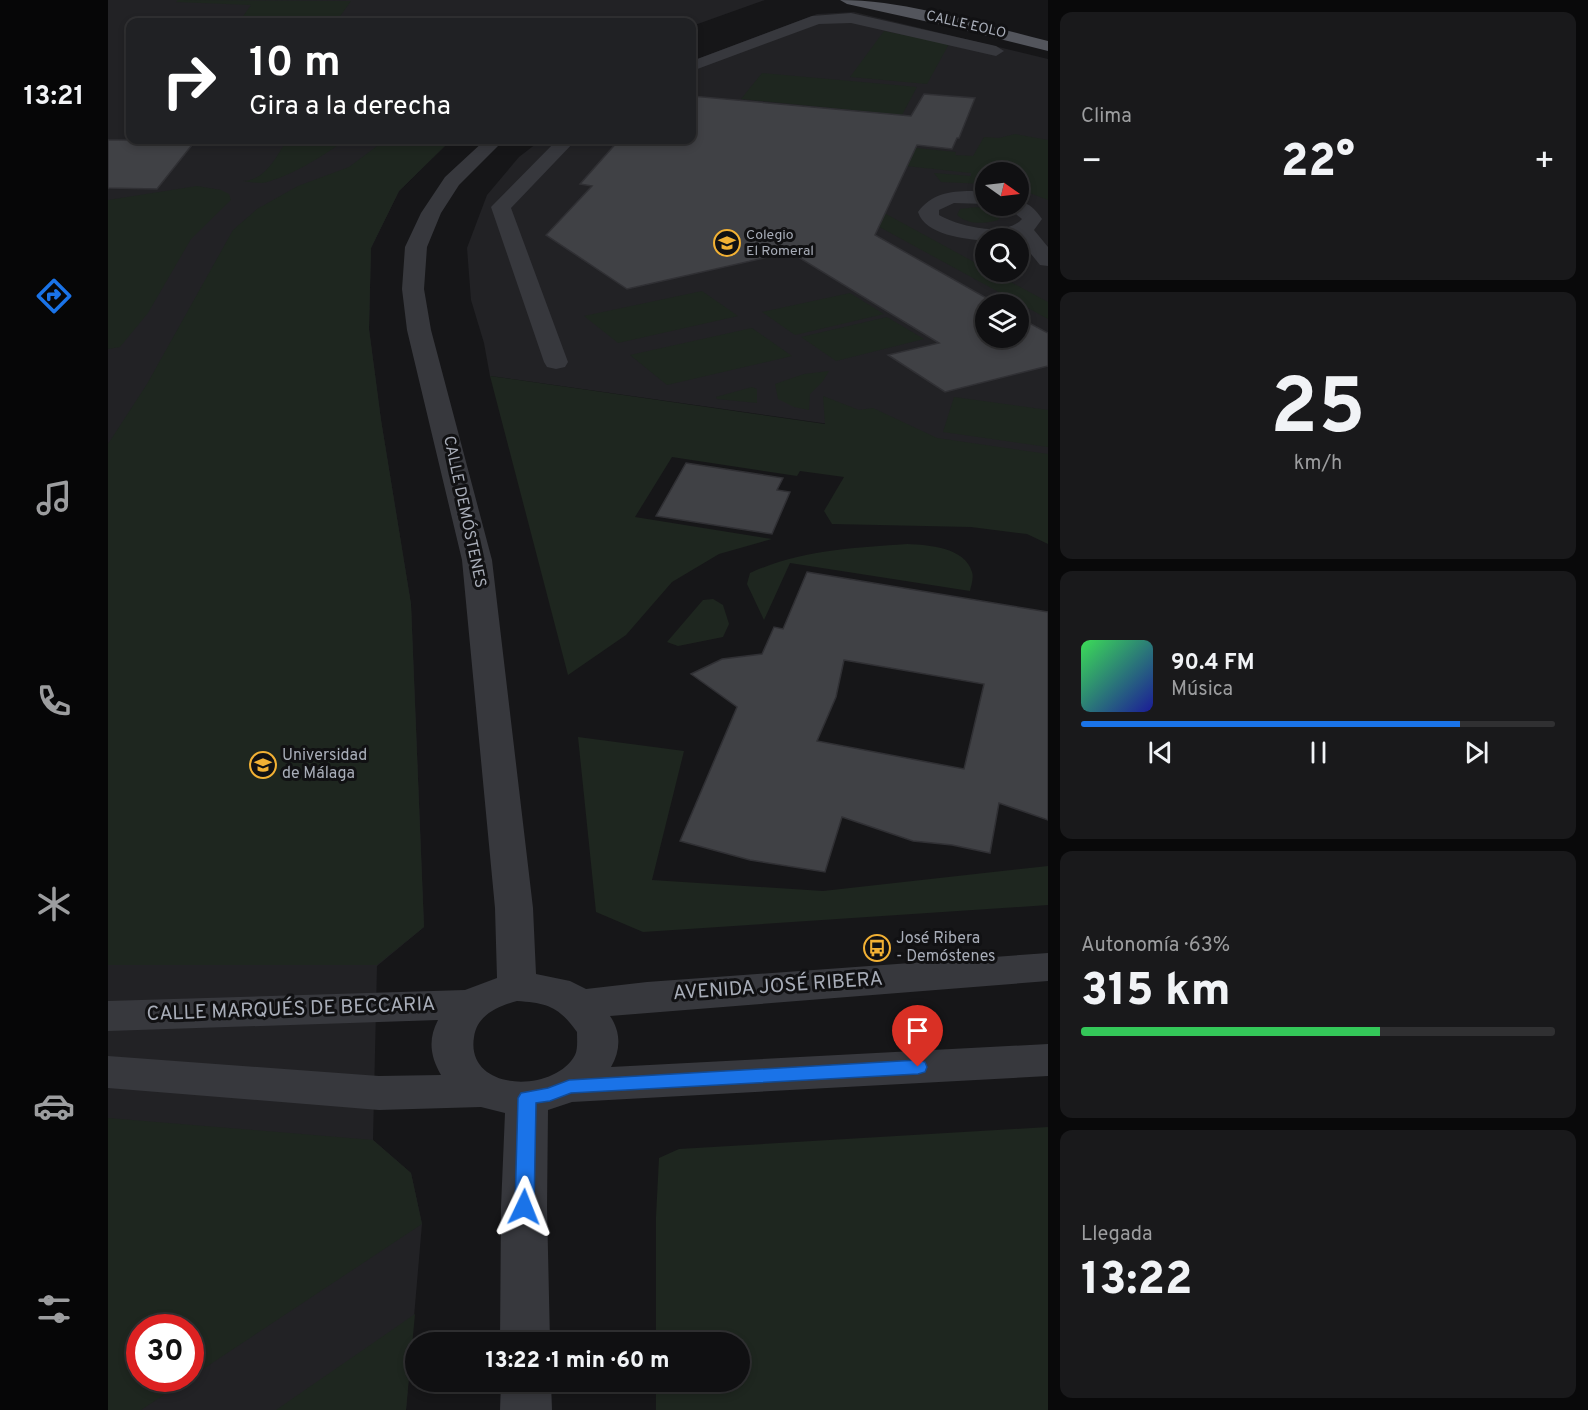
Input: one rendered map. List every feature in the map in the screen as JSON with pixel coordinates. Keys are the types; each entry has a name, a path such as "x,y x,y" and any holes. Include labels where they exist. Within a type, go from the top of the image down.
{"main road":[{"name":"CALLE EOLO","path":"847,0 1048,46"}],"street":[{"path":"696,64 817,19 851,18 993,52 1023,39"},
{"name":"CALLE DEMÓSTENES","path":"491,144 452,181 430,213 416,248 413,289 419,330 477,560 514,908 517,987"},
{"path":"556,362 501,207 563,144"},
{"path":"975,198 949,199 930,207 928,212 930,218 937,223 963,232 975,233"},
{"path":"1023,228 1032,219 1029,213"},
{"path":"1029,237 1048,260"},
{"name":"AVENIDA JOSÉ RIBERA","path":"580,1005 647,997 1048,967"},
{"path":"483,1090 466,1078 456,1064 450,1048 452,1034 458,1020 482,998 517,987 540,987 562,994 580,1005 598,1030 594,1061 548,1092 524,1207 525,1332"},
{"name":"CALLE MARQUÉS DE BECCARIA","path":"108,1016 474,1004"},
{"path":"108,1072 379,1093 483,1090 504,1096 1048,1060"},
{"path":"526,1392 526,1410"}],"shaded area":[{"name":"Universidad de Málaga","path":"108,0 765,0 696,25 696,18 126,18 126,144 447,144 399,191 371,248 369,329 381,420 411,604 424,927 377,966 373,1140 411,1173 422,1224 413,1332 405,1332 405,1392 408,1392 406,1410 108,1410"},
{"path":"178,0 351,1 339,18 242,18 251,5 176,2"},
{"name":"Colegio El Romeral","path":"854,12 1048,59 1048,470 913,436 490,376 484,343 471,300 467,248 487,195 519,157 536,144 696,144 696,59 817,14"},
{"path":"884,31 949,44 927,84 850,77"},
{"path":"762,73 917,87 902,115 741,99"},
{"path":"702,126 956,152 955,155 973,156 984,137 999,138 1015,134 1048,140 1048,200 1029,193 1029,162 975,162 975,184 941,182 934,173 971,176 971,173 868,162"},
{"path":"284,144 339,144 317,159 282,177 262,183 243,181 258,177 270,167"},
{"path":"380,144 447,144 399,191 371,248 369,329 381,420 411,604 424,927 377,965 108,965 108,444 147,384 233,230 257,209 298,186 349,167"},
{"path":"197,186 221,190 229,194 231,200 191,239 148,313 120,347 108,349 108,200"},
{"path":"841,206 886,214 975,263 975,279"},
{"path":"975,207 975,216 1001,216 998,220 976,223 966,221 957,215 960,209"},
{"path":"980,282 1011,282 1048,302 1048,319 1029,309 1029,294 1002,294"},
{"path":"702,291 738,316 618,343 584,316"},
{"path":"850,293 884,314 795,335 762,312"},
{"path":"887,317 924,339 836,361 801,337"},
{"path":"752,328 792,356 667,385 630,355"},
{"path":"829,371 810,394 809,410 794,407 778,399 775,384 804,374"},
{"path":"490,376 825,424 823,396 859,410 873,408 937,438 1048,454 1048,544 1027,534 971,527 832,524 824,511 844,477 800,471 797,476 672,457 635,517 772,539 719,554 672,582 626,635 568,675"},
{"path":"752,387 757,389 757,403 717,399 716,397"},
{"path":"954,397 1048,410 1048,447 943,432"},
{"path":"907,544 945,549 962,557 972,572 970,591 790,563 764,620 747,584 750,573 788,559 827,551"},
{"path":"713,599 723,605 729,624 723,637 678,646 667,642 703,600"},
{"path":"578,737 684,751 652,880 823,891 1048,866 1048,905 643,932 596,912"},
{"path":"108,1118 373,1140 411,1173 422,1224 204,1368 204,1314 126,1314 126,1392 168,1392 141,1410 108,1410"},
{"path":"1048,1127 1048,1410 656,1410 656,1392 750,1392 750,1332 656,1332 656,1217 659,1158 679,1149"},
{"path":"415,1314 413,1332 405,1332 405,1392 408,1392 406,1410 276,1410"}],"building":[{"path":"924,94 975,98 959,138 952,149 917,145 875,235 979,294 975,294 975,348 1029,348 1029,323 1048,333 1048,366 945,392 888,355 939,343 790,252 627,289 546,235 592,186 580,184 615,144 696,144 696,96 911,116"},
{"path":"108,140 126,140 126,144 193,144 157,189 108,188"},
{"path":"686,463 783,478 777,490 790,492 772,534 656,516"},
{"path":"807,572 1048,612 1048,820 999,803 990,853 952,845 913,841 842,817 825,872 750,860 680,841 737,707 691,674 722,659 762,654 774,627 783,629","holes":["844,660 984,684 964,769 817,741 836,697"]}],"place":[{"name":"Colegio El Romeral","path":"727,243"},
{"name":"Universidad de Málaga","path":"263,765"},
{"name":"José Ribera - Demóstenes","path":"877,948"}],"route":[{"path":"524,1207 527,1098 550,1094 569,1086 918,1067"}]}
